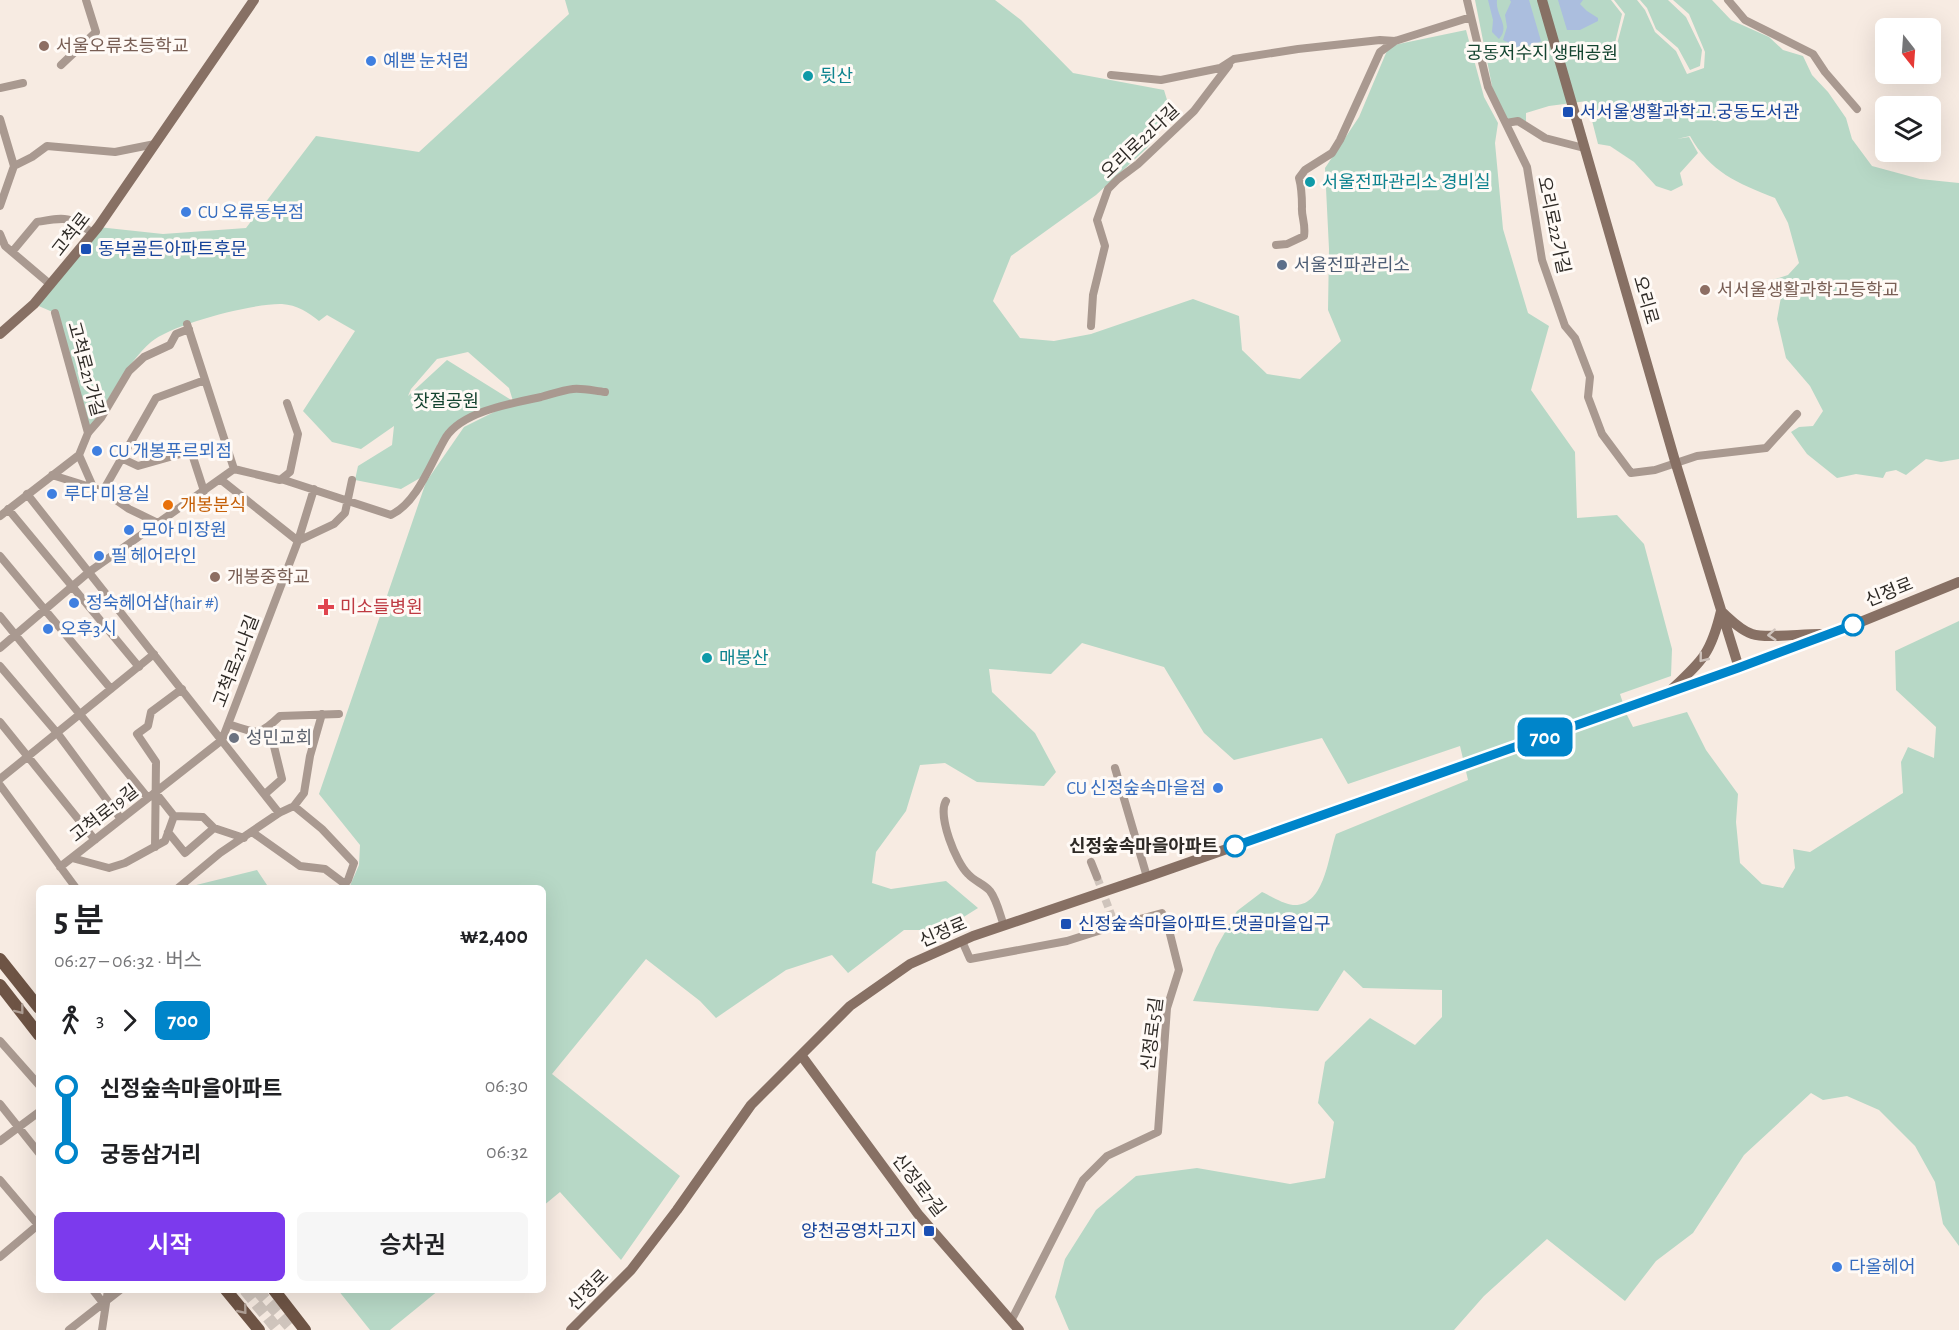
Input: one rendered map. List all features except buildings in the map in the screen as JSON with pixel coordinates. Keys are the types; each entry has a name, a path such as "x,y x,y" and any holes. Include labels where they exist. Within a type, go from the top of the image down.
{"main road":[{"name":"고척로","path":"0,334 34,304 93,233 254,0"},
{"name":"오리로","path":"1542,0 1738,668"},
{"name":"신정로","path":"1628,707 1831,634 1959,582"},
{"path":"1667,694 1708,651 1714,639 1721,611 1741,628 1761,636 1831,634"},
{"name":"신정로","path":"571,1330 631,1270 677,1210 751,1105 850,1006 910,964 962,941 1147,878 1463,765"},
{"path":"0,959 36,1003"},
{"path":"0,985 36,1031"},
{"name":"신정로7길","path":"801,1054 918,1214 1019,1330"},
{"path":"228,1293 259,1330"},
{"path":"276,1293 305,1330"}],"street":[{"path":"61,65 96,32 86,0"},
{"name":"오리로22가길","path":"1467,0 1488,87 1527,167 1542,260 1565,326 1575,338 1590,377 1588,398 1602,435 1631,472 1655,470 1676,461"},
{"path":"1728,0 1745,20 1813,54 1825,72 1857,109"},
{"name":"오리로22다길","path":"1276,244 1287,243 1304,236 1306,224 1301,208 1304,200 1299,178 1305,170 1332,153 1380,52 1395,41 1471,17"},
{"name":"오리로22다길","path":"1111,75 1161,80 1220,68 1234,59 1298,49 1380,40 1395,41"},
{"name":"오리로22다길","path":"1091,326 1093,295 1105,246 1097,220 1108,189 1194,111 1234,59"},
{"path":"0,88 23,83"},
{"path":"0,119 14,166 0,206"},
{"path":"1506,123 1518,121 1545,138 1584,148"},
{"path":"14,166 47,146 115,152 155,144"},
{"path":"12,252 37,222 60,218 72,219 93,233"},
{"path":"0,234 5,246 51,285"},
{"name":"고척로21가길","path":"55,313 88,433"},
{"name":"고척로21가길","path":"79,455 88,433 101,418 129,371 144,357 170,345 176,334 188,326 234,469"},
{"path":"103,491 156,398 205,380"},
{"path":"0,648 89,572 234,469 281,479 391,515 399,511 413,494 429,472 447,436 463,422 491,408 573,389 605,392"},
{"path":"281,479 290,472 298,434 287,403"},
{"path":"1676,461 1697,456 1766,448 1797,414"},
{"path":"121,458 138,466 190,451 204,491"},
{"path":"0,515 79,455 94,489"},
{"path":"52,475 103,491 158,523"},
{"path":"220,479 298,542 334,524 345,513 352,480"},
{"name":"고척로21나길","path":"222,740 298,542 314,489"},
{"path":"27,494 89,572"},
{"path":"8,509 139,667"},
{"path":"0,556 111,689"},
{"name":"고척로21나길","path":"89,572 279,813"},
{"path":"0,616 81,714 152,795 174,816 203,817 214,828 244,838"},
{"path":"0,779 154,654"},
{"path":"0,666 57,734 121,819"},
{"path":"152,795 156,762 137,734 148,726 151,712 182,689"},
{"path":"182,885 220,853 279,813 294,806 303,793 310,756 322,714"},
{"name":"고척로21나길","path":"228,724 257,733 280,716 339,714"},
{"path":"0,722 95,840"},
{"path":"265,794 282,779 269,726"},
{"name":"고척로19길","path":"60,867 222,740"},
{"path":"1115,768 1147,878"},
{"name":"고척로19길","path":"0,785 74,885"},
{"name":"고척로19길","path":"152,795 155,847"},
{"path":"946,801 942,806 942,816 961,867 992,893 1004,926"},
{"path":"294,806 322,829 354,863 343,885"},
{"name":"고척로19길","path":"72,858 109,868 125,863 165,841 174,816"},
{"path":"168,832 185,853 214,828"},
{"path":"252,832 300,866 325,869 342,885"},
{"path":"1091,862 1096,877"},
{"name":"신정로5길","path":"962,941 970,959 1067,941 1113,921 1162,913 1176,950 1179,970 1167,1008 1158,1132 1107,1156 1083,1180 1011,1321"},
{"path":"0,1041 36,1082"},
{"path":"0,1104 36,1149"},
{"path":"0,1141 36,1114"},
{"path":"0,1180 36,1223"},
{"path":"0,1257 36,1227"},
{"path":"95,1293 104,1304"},
{"path":"102,1330 107,1293"},
{"path":"69,1330 117,1293"}],"green space":[{"name":"잣절공원","path":"565,0 995,0 1021,20 1073,73 1164,90 1171,113 1147,148 1096,195 1011,256 993,301 1020,338 1054,341 1091,334 1193,299 1239,316 1242,350 1267,374 1300,379 1341,341 1328,310 1329,249 1325,168 1359,117 1389,46 1466,30 1484,97 1498,123 1495,143 1503,229 1528,313 1549,326 1531,390 1575,452 1577,518 1617,515 1644,544 1672,649 1671,676 1620,694 1625,709 1519,745 1625,711 1633,727 1687,712 1706,750 1738,794 1736,822 1740,863 1762,884 1783,888 1795,868 1793,849 1810,852 1903,793 1901,762 1908,747 1934,758 1936,727 1896,690 1895,651 1959,621 1959,1246 1943,1224 1935,1182 1915,1146 1879,1110 1847,1096 1823,1100 1811,1093 1744,1155 1693,1233 1656,1261 1625,1301 1547,1239 1484,1296 1454,1330 1069,1330 1055,1297 1065,1259 1096,1210 1136,1176 1197,1168 1290,1184 1325,1178 1334,1122 1318,1103 1325,1062 1370,1018 1415,1045 1442,1017 1442,990 1363,988 1344,970 1318,1011 1193,1001 1216,948 1237,911 1262,892 1281,902 1293,905 1304,903 1312,898 1324,879 1336,834 1468,780 1460,746 1348,784 1322,738 1234,760 1204,733 1164,667 1082,643 1051,674 989,669 992,692 1035,733 1056,772 1044,786 977,782 945,763 920,765 906,811 876,852 872,883 891,889 946,881 978,908 943,930 904,930 848,973 832,955 786,970 716,1018 700,1001 646,959 552,1074 680,1176 621,1260 560,1192 546,1204 546,885 350,885 359,865 360,845 319,794 426,482 464,427 502,408 472,419 438,443 427,474 401,489 355,480 358,466 392,445 394,426 361,449 332,442 303,411 355,331 327,315 319,321 297,307 282,304 253,307 214,316 176,328 151,342 125,373 88,433 55,313 34,304 98,227 163,234 246,228 316,136 419,152 569,14","holes":["468,352 509,388 513,401 447,360 408,396 411,389 437,359"]},
{"name":"궁동저수지 생태공원","path":"1475,0 1611,0 1622,14 1610,55 1617,44 1625,14 1614,0 1637,0 1645,10 1655,32 1676,51 1687,74 1704,68 1705,52 1689,14 1673,0 1712,0 1731,20 1769,37 1783,50 1803,56 1812,75 1828,92 1846,118 1852,139 1872,166 1920,179 1959,183 1959,459 1941,462 1926,459 1906,475 1896,470 1886,472 1883,478 1856,474 1837,478 1807,454 1791,432 1799,427 1813,426 1823,411 1810,386 1786,358 1777,319 1781,297 1772,280 1788,275 1799,263 1788,223 1775,198 1726,175 1706,159 1690,136 1677,139 1689,137 1698,153 1680,173 1683,185 1671,191 1656,186 1634,162 1610,146 1598,144 1587,101 1549,106 1526,113 1526,123 1506,120 1493,91"},
{"path":"1640,0 1668,0 1686,17 1702,50 1700,66 1690,70 1678,48 1656,29 1647,8"},
{"path":"257,870 267,885 196,885"},
{"path":"340,1293 435,1293 390,1330 370,1330"}],"water":[{"path":"1488,0 1497,0 1503,25 1499,39 1492,32 1493,20"},
{"path":"1510,0 1529,0 1541,41 1517,47 1503,40 1507,27 1505,15"},
{"path":"1558,0 1583,0 1580,4 1598,18 1598,21 1580,30 1567,30"}],"tunnel":[{"path":"1463,766 1628,707"},
{"path":"1097,877 1112,917"},
{"path":"247,1293 278,1330"},
{"path":"260,1293 293,1330"}],"bus line":[{"name":"700","path":"1235,846 1853,625"}],"place":[{"name":"서울오류초등학교","path":"44,46"},
{"name":"예쁜 눈처럼","path":"371,61"},
{"name":"뒷산","path":"808,76"},
{"name":"서서울생활과학고.궁동도서관","path":"1568,112"},
{"name":"서울전파관리소 경비실","path":"1310,182"},
{"name":"CU 오류동부점","path":"186,212"},
{"name":"동부골든아파트후문","path":"86,249"},
{"name":"서울전파관리소","path":"1282,265"},
{"name":"서서울생활과학고등학교","path":"1705,290"},
{"name":"CU 개봉푸르뫼점","path":"97,451"},
{"name":"루다 미용실","path":"52,494"},
{"name":"개봉분식","path":"168,505"},
{"name":"모아 미장원","path":"129,530"},
{"name":"필 헤어라인","path":"99,556"},
{"name":"개봉중학교","path":"215,577"},
{"name":"정숙헤어샵(hair #)","path":"74,603"},
{"name":"미소들병원","path":"326,607"},
{"name":"오후3시","path":"48,629"},
{"name":"매봉산","path":"707,658"},
{"name":"성민교회","path":"234,738"},
{"name":"CU 신정숲속마을점","path":"1218,788"},
{"name":"신정숲속마을아파트","path":"1235,846"},
{"name":"신정숲속마을아파트.댓골마을입구","path":"1066,924"},
{"name":"양천공영차고지","path":"929,1231"},
{"name":"다올헤어","path":"1837,1267"}]}
